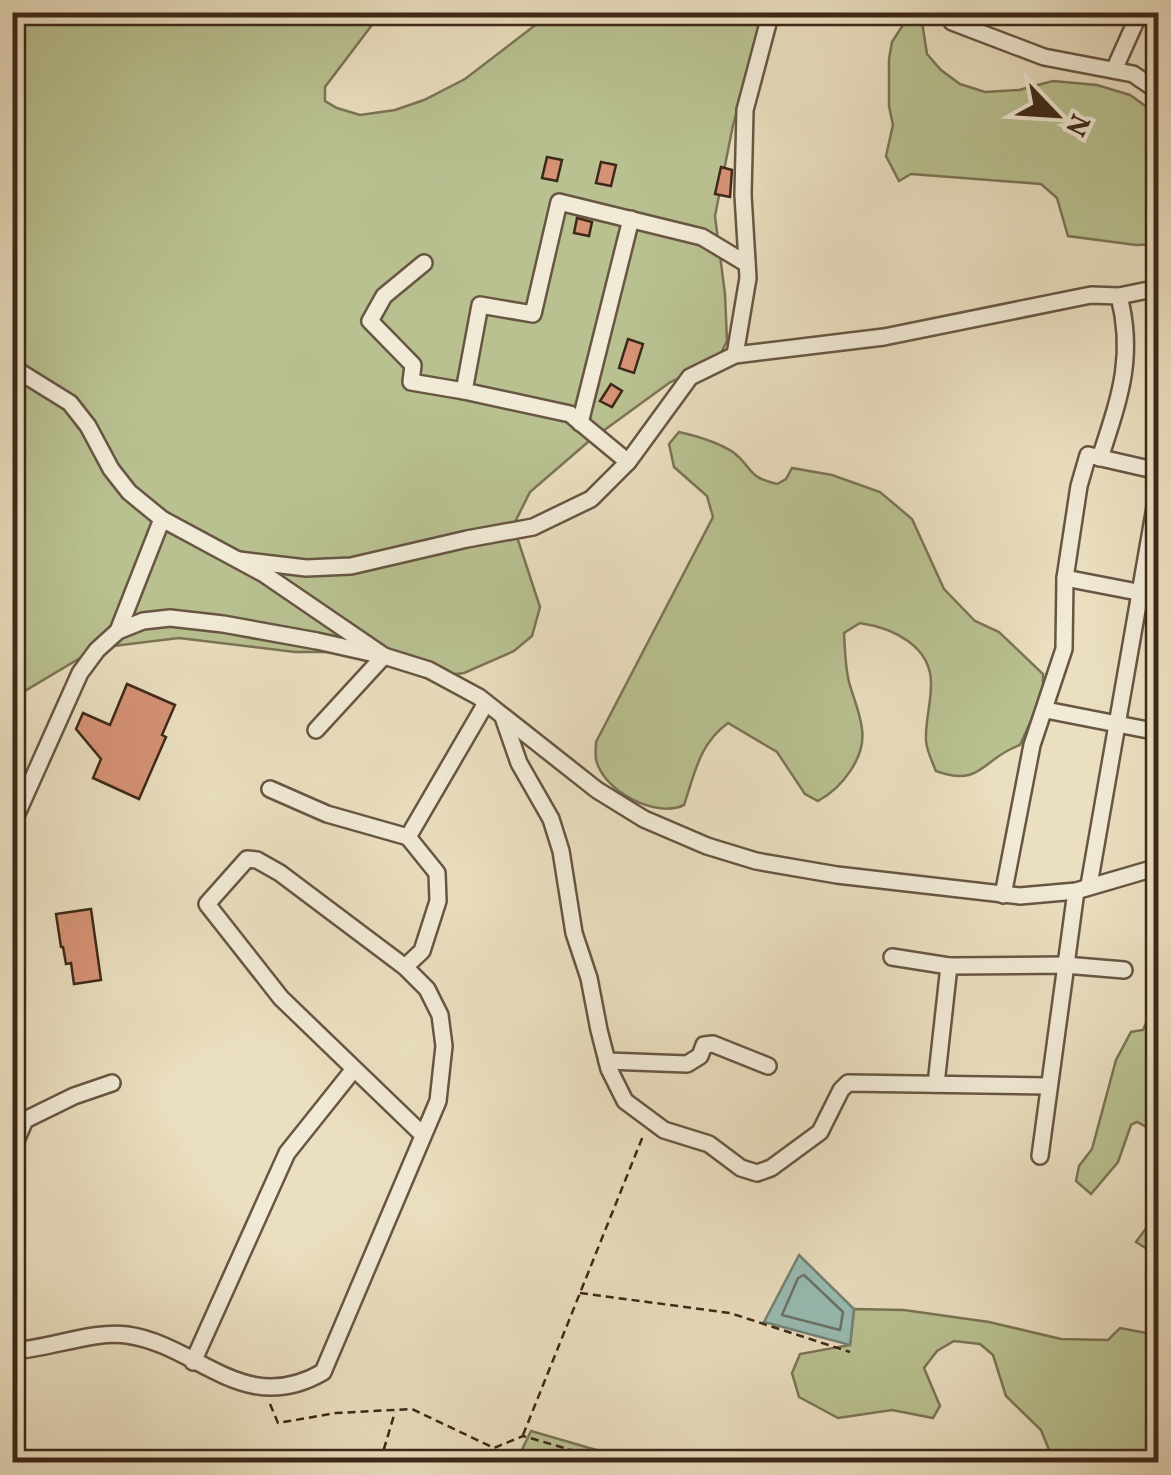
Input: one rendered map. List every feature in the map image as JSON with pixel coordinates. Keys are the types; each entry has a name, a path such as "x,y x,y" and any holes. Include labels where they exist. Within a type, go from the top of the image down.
{"street":[{"path":"734,355 748,278 743,195 744,110 771,12"},
{"path":"956,12 952,22 1044,57 1133,74 1158,91"},
{"path":"1114,70 1140,12"},
{"path":"464,391 480,305 533,314 558,202 702,237 747,264"},
{"path":"580,423 631,219"},
{"path":"424,263 384,296 370,321 413,365 411,382 570,414 628,462"},
{"path":"240,560 306,568 350,566 533,527 591,499 628,462 690,377 734,355 884,336 1090,295 1119,296 1158,288"},
{"path":"1100,458 1124,381 1127,326 1119,296"},
{"path":"12,367 70,403 129,492 162,519 240,560 336,620 384,656"},
{"path":"1003,895 1032,745 1064,649 1065,578 1079,486 1088,455 1158,471"},
{"path":"1040,1156 1065,966 1116,724 1158,490"},
{"path":"118,631 162,519"},
{"path":"1065,578 1158,596"},
{"path":"12,824 80,672 118,631 143,621 170,618 223,624 384,656 455,682 597,790 644,819 708,846 756,860 1003,895 1082,888 1158,867"},
{"path":"316,730 384,656"},
{"path":"408,837 486,703"},
{"path":"1046,710 1158,732"},
{"path":"502,714 519,763 551,819 561,850 574,933 607,1062 624,1101 649,1121 664,1130 709,1144 741,1168 757,1173 820,1132 848,1083 1048,1086"},
{"path":"270,789 327,814 408,837 437,873 438,901 422,951 405,967"},
{"path":"12,1351 68,1344 102,1334 126,1334 263,1389 303,1384 322,1372 438,1101 444,1046 440,1016 426,989 405,967 280,874 257,860 247,859 207,904 281,998 423,1135"},
{"path":"892,957 949,966 1124,970"},
{"path":"936,1084 949,966"},
{"path":"607,1062 687,1064 700,1056 704,1046 713,1044 768,1066"},
{"path":"193,1362 286,1153 354,1068"},
{"path":"12,1150 24,1120 112,1082"}],"path":[{"path":"523,1436 649,1121"},
{"path":"580,1293 730,1313 850,1352"},
{"path":"263,1389 278,1422 336,1413 412,1409 494,1448 523,1436 613,1462"},
{"path":"380,1462 396,1411"}],"green space":[{"path":"12,13 381,13 325,87 325,101 360,115 395,110 465,79 551,13 767,13 733,125 715,216 727,341 719,357 669,383 588,442 530,492 516,520 516,534 540,607 532,636 514,651 464,673 426,678 358,652 295,652 179,638 97,648 13,698"},
{"path":"908,17 922,22 927,54 960,84 985,92 1019,90 1053,81 1097,85 1130,95 1158,115 1158,244 1068,236 1057,198 1041,184 911,174 899,181 886,156 893,125 889,59 892,42"},
{"path":"679,432 727,448 755,475 767,481 777,484 786,479 792,468 832,475 880,492 912,519 944,589 975,621 999,632 1043,674 1043,694 1020,745 973,774 936,771 926,741 931,685 925,660 908,641 885,629 860,623 844,633 848,676 862,729 860,750 844,780 818,801 805,794 777,752 728,723 704,750 684,805 645,805 608,781 596,759 596,742 713,517 707,496 674,467 669,444"},
{"path":"1158,996 1158,1133 1137,1122 1131,1125 1118,1162 1091,1194 1076,1181 1079,1166 1092,1149 1116,1060 1131,1032 1143,1030"},
{"path":"1158,1212 1158,1285 1146,1280 1147,1249 1136,1242"},
{"path":"854,1309 904,1310 989,1322 1061,1339 1108,1340 1120,1328 1158,1335 1158,1462 1054,1462 1041,1430 1006,1396 993,1355 980,1344 954,1341 937,1351 924,1368 940,1406 933,1418 892,1410 838,1418 799,1397 792,1373 800,1354 850,1345"},
{"path":"531,1431 610,1454 621,1462 516,1462"}],"water":[{"path":"799,1255 854,1309 850,1345 764,1322"}],"building":[{"path":"547,157 562,160 557,181 542,178"},
{"path":"601,162 616,165 611,186 596,183"},
{"path":"721,167 732,170 730,197 715,194"},
{"path":"577,218 592,222 589,236 574,233"},
{"path":"628,339 643,344 634,373 619,368"},
{"path":"611,384 622,391 612,407 600,401"},
{"path":"127,684 175,705 162,735 166,737 139,799 93,778 101,759 76,729 83,713 110,725"},
{"path":"91,909 101,980 74,984 71,963 66,964 61,947 56,914"}]}
